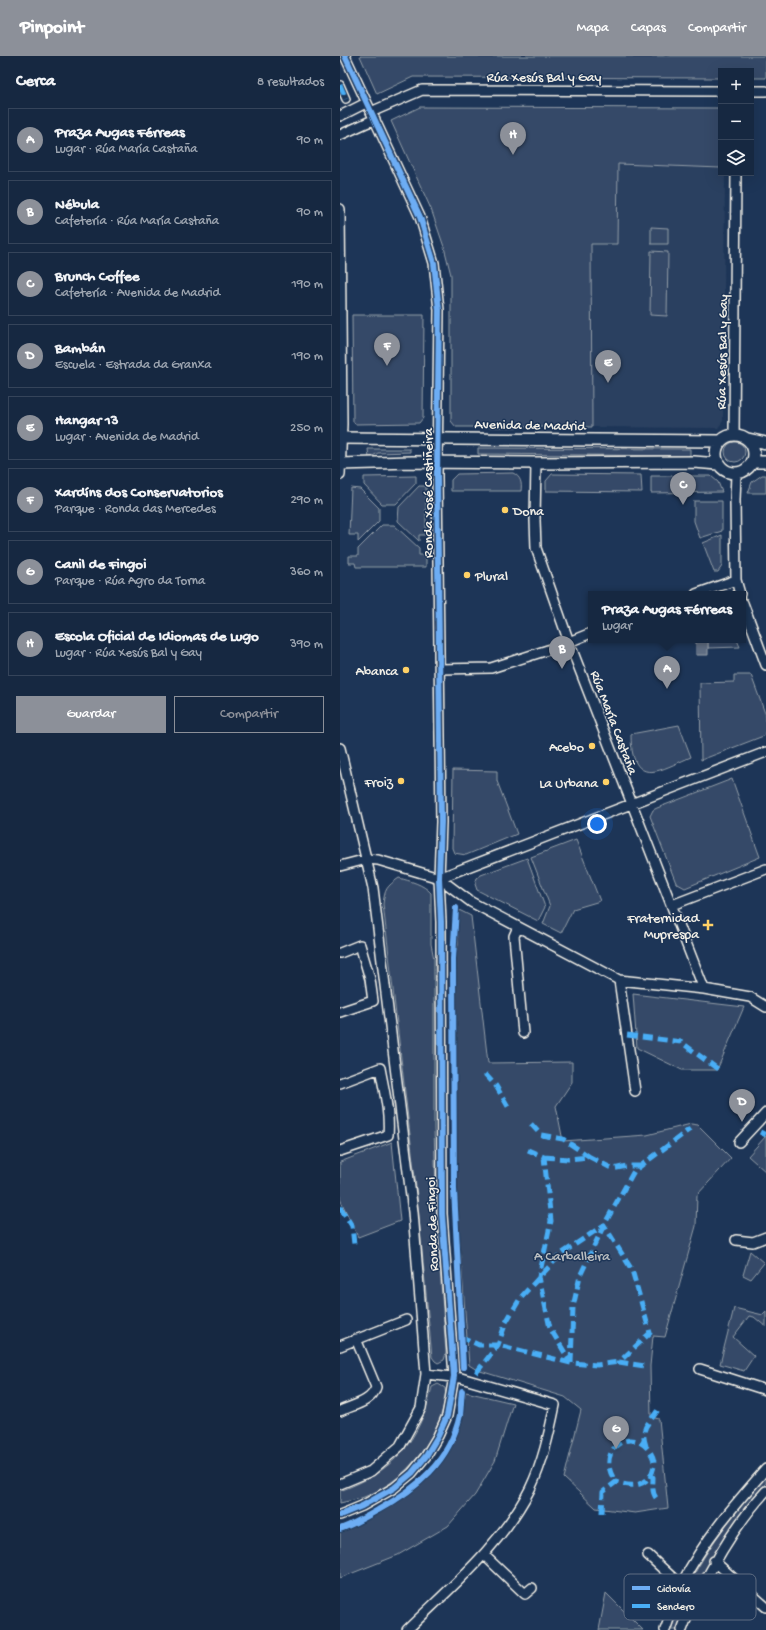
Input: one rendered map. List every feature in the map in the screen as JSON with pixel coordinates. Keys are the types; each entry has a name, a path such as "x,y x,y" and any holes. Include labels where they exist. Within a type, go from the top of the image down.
{"street":[{"name":"Ronda Xosé Castiñeira","path":"345,56 420,217 434,263 439,310 438,463 441,822 439,878"},
{"path":"340,85 346,99"},
{"name":"Rúa Xesús Bal y Gay","path":"340,135 422,90 718,91"},
{"path":"754,91 766,91"},
{"path":"340,116 366,103"},
{"name":"Rúa Xesús Bal y Gay","path":"734,435 736,176"},
{"path":"340,209 340,468 364,462 536,464 694,462 718,464"},
{"path":"748,439 754,450 752,462 746,470 736,474 725,471 718,464 715,452 720,441 728,436 739,435 748,439 766,443"},
{"name":"Avenida de Madrid","path":"341,438 720,441"},
{"path":"752,462 766,462"},
{"name":"Rúa María Castaña","path":"536,464 536,548 569,642 704,989"},
{"path":"736,474 736,580 739,591"},
{"path":"705,591 736,580"},
{"path":"746,611 765,662"},
{"path":"440,669 491,668 588,635"},
{"name":"Ronda de Fingoi","path":"340,748 374,888 413,1212 426,1374 421,1408 400,1446 371,1471 340,1484"},
{"path":"439,878 632,805 766,752"},
{"path":"340,866 367,859 378,860 439,878 471,902 619,980 704,989 750,997 766,1007"},
{"path":"672,905 766,869"},
{"name":"Ronda de Fingoi","path":"340,1515 362,1506 394,1488 412,1473 426,1456 438,1436 447,1416 454,1376 442,1214 441,922 439,878"},
{"path":"518,927 514,936 523,1033"},
{"path":"340,953 360,945 370,979 373,1000 340,1012"},
{"path":"619,980 635,1091"},
{"path":"340,1083 380,1068 386,1103 388,1135 340,1151"},
{"path":"739,1142 766,1113"},
{"path":"736,1240 753,1242 766,1237"},
{"path":"340,1346 406,1320"},
{"path":"340,1411 368,1399 374,1394 376,1387 356,1339"},
{"path":"700,1369 766,1390"},
{"path":"406,1630 484,1555 508,1526 530,1489 547,1445 555,1405 454,1376 426,1374"},
{"path":"688,1574 708,1538 723,1518 766,1469"},
{"path":"708,1574 714,1561 751,1507 766,1491"},
{"path":"648,1554 669,1574"},
{"path":"484,1555 525,1594 532,1588"},
{"path":"714,1561 729,1574"},
{"path":"756,1598 766,1607"},
{"path":"665,1630 669,1620"},
{"path":"682,1630 686,1620"}],"shaded area":[{"path":"618,164 718,168 718,176 725,176 723,421 718,428 592,427 591,244 617,244"},
{"path":"696,643 708,643 708,655 696,655"}],"green space":[{"path":"360,56 766,56 766,78 754,78 754,68 718,68 718,78 413,77 377,94"},
{"path":"420,107 718,108 718,168 618,164 617,244 591,244 592,427 456,427 451,421 451,275 444,247 431,209 391,121"},
{"path":"651,227 668,228 668,244 651,244"},
{"path":"651,251 668,252 667,316 650,315"},
{"path":"352,315 424,315 423,418 419,423 355,424 353,422"},
{"path":"735,442 742,445 745,452 742,459 735,462 728,459 725,452 728,445"},
{"path":"478,448 690,449 690,456 478,454"},
{"path":"368,449 410,449 410,452 378,453 369,458"},
{"path":"513,473 518,476 520,480 521,491 451,491 451,480 457,474"},
{"path":"552,474 641,475 642,492 546,491 546,481"},
{"path":"762,475 766,475 766,493 748,493 752,482"},
{"path":"416,476 416,483 396,504 382,504 364,485 364,477"},
{"path":"651,476 711,476 718,482 722,492 651,493"},
{"path":"419,486 426,486 426,535 419,535 419,541 398,521 399,507"},
{"path":"351,488 360,489 379,508 379,521 358,542 358,535 349,535"},
{"path":"694,501 722,501 722,531 700,538 694,521"},
{"path":"382,525 394,525 419,548 419,555 426,555 426,567 356,567 355,563 349,563 349,556 358,556 358,549"},
{"path":"722,535 722,566 718,572 714,572 703,543"},
{"path":"708,643 738,643 740,647 708,648"},
{"path":"734,675 751,675 766,716 766,735 701,760 700,683 734,682"},
{"path":"679,725 691,757 656,771 648,772 642,770 638,766 633,754 631,734"},
{"path":"453,770 497,771 497,781 517,834 466,855 454,853 452,848"},
{"path":"732,779 760,857 685,888 676,883 650,816 653,810 657,808"},
{"path":"576,840 600,901 573,909 561,933 543,924 550,906 531,857"},
{"path":"527,858 545,907 538,921 477,890 475,884 477,878 481,875"},
{"path":"399,878 420,885 431,893 431,944 434,959 434,1128 437,1227 446,1353 444,1360 438,1363 432,1357 416,1186 383,904 387,889"},
{"name":"A Carballeira","path":"457,909 471,916 488,1063 572,1062 572,1082 556,1106 563,1141 647,1135 691,1124 698,1125 731,1158 697,1195 696,1226 665,1337 653,1336 650,1366 651,1417 659,1419 668,1508 635,1513 596,1508 564,1478 581,1410 565,1397 477,1370 469,1365 456,1193 454,961 458,945"},
{"path":"633,994 744,1007 717,1070 682,1070 637,1048"},
{"path":"766,1136 766,1172 748,1156"},
{"path":"392,1142 400,1221 358,1237 340,1199 340,1162"},
{"path":"750,1251 764,1263 751,1279 743,1275"},
{"path":"734,1308 763,1315 766,1312 766,1327 754,1317 749,1316 733,1337 754,1356 744,1371 720,1364"},
{"path":"438,1384 445,1388 445,1401 443,1409 433,1433 418,1457 399,1476 388,1484 361,1498 340,1503 340,1491 375,1474 389,1464 401,1452 420,1424 427,1407 432,1387"},
{"path":"466,1392 513,1403 495,1461 475,1495 448,1526 398,1555 340,1578 340,1530 389,1507 418,1485 430,1472 441,1458 454,1436"},
{"path":"766,1477 766,1483 752,1499 727,1534 704,1574 695,1574 722,1530"},
{"path":"606,1593 624,1611 624,1620 633,1620 643,1630 599,1630"},
{"path":"673,1620 683,1620 679,1630 669,1630"}],"marked path":[{"path":"340,85 346,99"},
{"path":"627,1035 681,1042 719,1070"},
{"path":"485,1074 496,1086 509,1108"},
{"path":"531,1124 541,1135 563,1139 590,1157"},
{"path":"571,1363 573,1307 580,1276 604,1225 634,1171 690,1129"},
{"path":"760,1132 766,1135"},
{"path":"528,1150 544,1157 551,1221 539,1277 550,1328 571,1363"},
{"path":"544,1157 568,1159 590,1157 613,1169 627,1166 641,1166"},
{"path":"340,1207 352,1226 354,1244"},
{"path":"476,1373 498,1345 506,1322 521,1297 561,1254 604,1225 632,1270 650,1333 619,1362 645,1366"},
{"path":"460,1336 479,1345 498,1345 571,1363 597,1365 619,1362"},
{"path":"646,1446 644,1439 646,1426 659,1408"},
{"path":"602,1513 603,1492 616,1482 628,1485 640,1484 649,1478 652,1473 654,1466 653,1457 648,1449 640,1442 631,1440 623,1441 611,1452 609,1461 610,1471 616,1482"},
{"path":"650,1475 653,1477 654,1493 659,1501"}],"cycle path":[{"path":"340,1515 362,1506 394,1488 412,1473 426,1456 438,1436 447,1416 454,1376 442,1214 441,922 439,878 441,822 437,476 439,310 434,263 420,217 345,56"},
{"path":"456,908 453,959 454,1189 463,1367"},
{"path":"340,1529 360,1520 392,1502 406,1493 430,1472 440,1460 455,1431 460,1415 462,1391"}],"place":[{"name":"Escola Oficial de Idiomas de Lugo","path":"513,155"},
{"name":"Xardíns dos Conservatorios","path":"387,366"},
{"name":"Hangar 13","path":"608,383"},
{"name":"Brunch Coffee","path":"683,505"},
{"name":"Dona","path":"505,510"},
{"name":"Plural","path":"467,575"},
{"name":"Nébula","path":"562,669"},
{"name":"Abanca","path":"406,670"},
{"name":"Praza Augas Férreas","path":"667,689"},
{"name":"Acebo","path":"592,746"},
{"name":"Froiz","path":"401,781"},
{"name":"La Urbana","path":"606,782"},
{"name":"Fraternidad Muprespa","path":"708,925"},
{"name":"Bambán","path":"742,1122"},
{"name":"Canil de Fingoi","path":"616,1449"}]}
